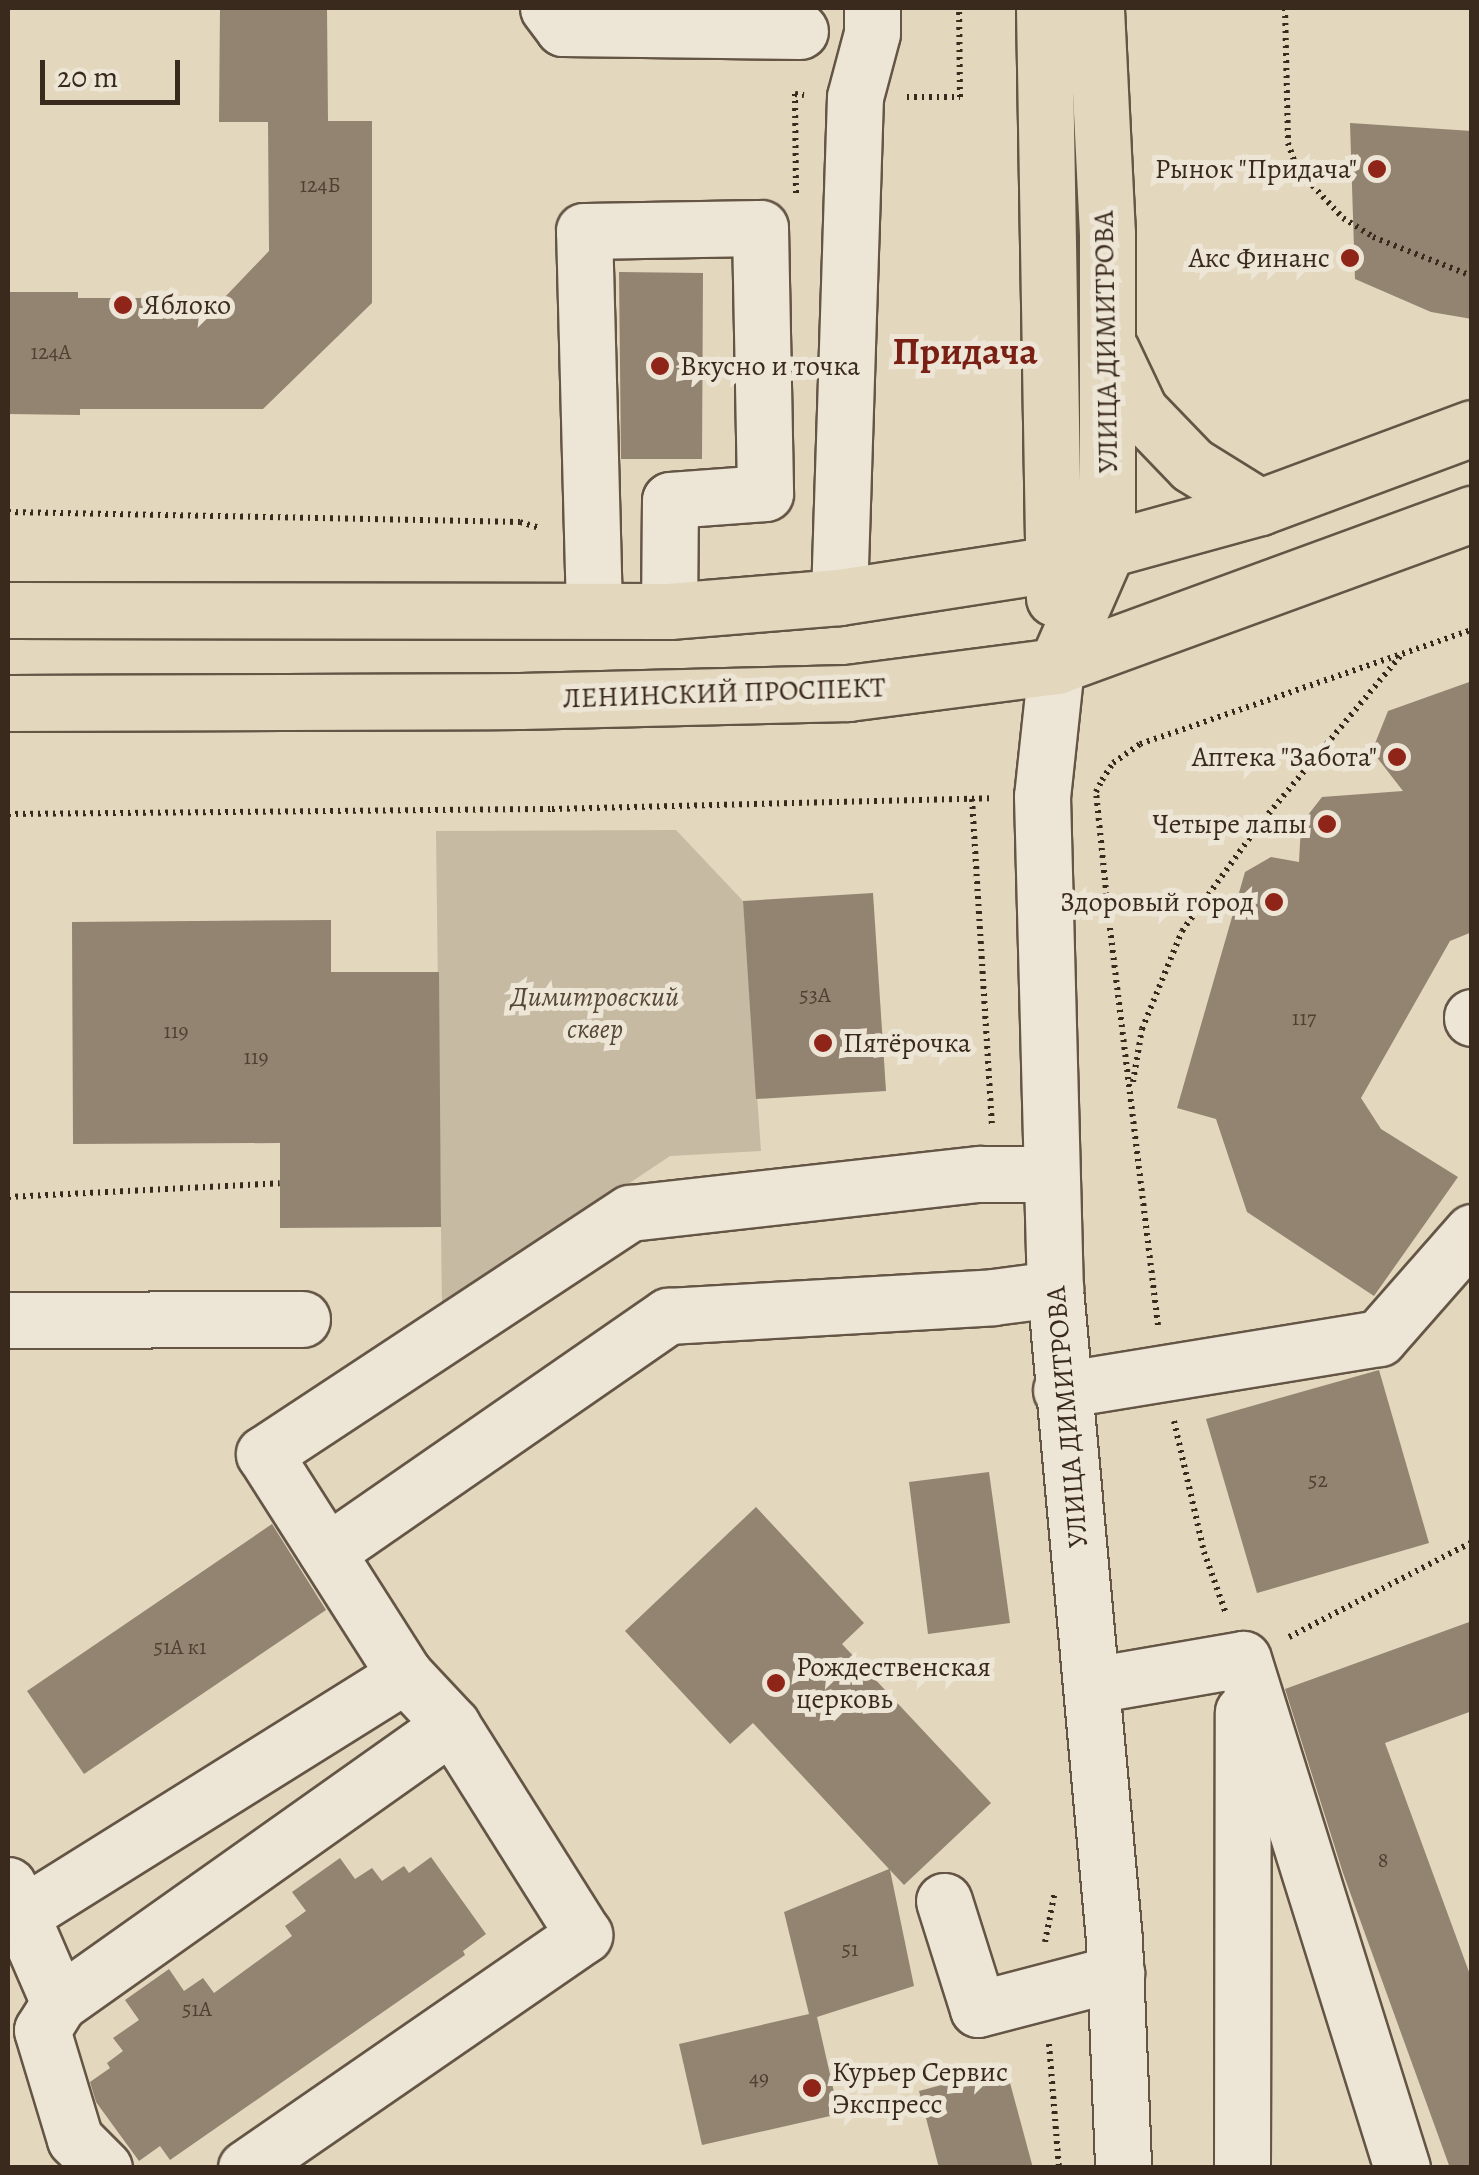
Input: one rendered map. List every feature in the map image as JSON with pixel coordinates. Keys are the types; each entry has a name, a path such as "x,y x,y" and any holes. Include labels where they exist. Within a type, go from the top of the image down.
{"main road":[{"name":"УЛИЦА ДИМИТРОВА","path":"1044,8 1056,666"},
{"name":"УЛИЦА ДИМИТРОВА","path":"1056,666 1108,549 1108,343 1096,8"},
{"path":"1108,343 1140,411 1192,465 1260,507"},
{"path":"8,610 668,611 838,597 1053,564 1260,507 1472,428"},
{"name":"ЛЕНИНСКИЙ ПРОСПЕКТ","path":"8,703 520,701 848,693 1056,666 1472,514"}],"street":[{"path":"548,8 562,28 800,31"},
{"path":"838,597 855,98 872,33 872,8"},
{"path":"594,610 584,232 760,228 765,493 670,500 668,611"},
{"name":"УЛИЦА ДИМИТРОВА","path":"1056,666 1042,796 1054,1288 1093,1685 1116,1972 1124,2168"},
{"path":"246,2168 584,1935 452,1725 405,1674 264,1454 630,1214 980,1174 1051,1174"},
{"path":"1062,1390 1379,1338 1472,1232"},
{"path":"327,1552 668,1316 993,1297 1054,1288"},
{"path":"8,1320 302,1319"},
{"path":"1093,1685 1243,1659"},
{"path":"1242,2168 1243,1659"},
{"path":"1243,1659 1402,2168"},
{"path":"59,2003 14,1900 405,1674"},
{"path":"104,2168 75,2139 42,2030 59,2003 452,1725"},
{"path":"944,1902 978,2009 1116,1972"}],"path":[{"path":"958,8 960,97"},
{"path":"1285,8 1288,143 1297,169 1343,218 1373,236 1472,276"},
{"path":"1472,630 1140,744 1113,763 1096,792 1163,1374 1204,1552 1243,1659 1367,1600 1472,1542"},
{"path":"1131,1091 1142,1030 1182,932 1259,825 1402,654"},
{"path":"8,814 552,809 1010,797"},
{"path":"8,1197 280,1183"}],"green space":[{"name":"Димитровский сквер","path":"676,830 743,901 761,1151 670,1156 442,1308 436,831"}],"building":[{"path":"220,8 327,8 328,121 372,121 372,303 263,409 80,409 80,415 8,414 8,292 78,292 78,298 224,298 269,251 268,122 219,122"},
{"path":"1350,123 1472,131 1472,319 1431,312 1355,279"},
{"name":"Вкусно и точка","path":"619,272 703,273 702,459 621,459"},
{"path":"1472,681 1472,932 1450,941 1361,1098 1381,1129 1458,1177 1374,1296 1247,1212 1216,1119 1177,1108 1245,872 1271,857 1299,862 1301,824 1322,797 1403,791 1372,751 1388,711"},
{"path":"873,893 886,1091 756,1099 743,901"},
{"path":"331,920 331,972 439,972 441,1227 280,1228 280,1143 73,1144 72,922"},
{"path":"1379,1370 1429,1543 1257,1593 1206,1419"},
{"path":"989,1472 1010,1623 928,1634 909,1482"},
{"name":"Рождественская церковь","path":"756,1507 864,1623 842,1644 991,1803 904,1885 890,1870 914,1986 817,2017 839,2114 702,2145 679,2044 809,2014 784,1912 889,1869 753,1723 730,1744 625,1631"},
{"path":"272,1524 326,1610 84,1774 27,1691"},
{"path":"1472,1621 1472,1711 1385,1743 1472,1980 1472,2168 1450,2168 1343,1873 1285,1689"},
{"path":"431,1857 486,1934 463,1951 465,1955 170,2160 160,2146 139,2161 96,2102 90,2082 110,2068 107,2063 123,2051 113,2038 139,2020 125,2000 169,1969 184,1991 203,1978 214,1993 292,1936 285,1926 306,1911 292,1892 340,1858 355,1879 372,1868 382,1881 404,1866 409,1873"},
{"path":"1006,2068 1033,2168 939,2168 919,2091"}],"place":[{"name":"Рынок \"Придача\"","path":"1377,169"},
{"name":"Акс Финанс","path":"1350,258"},
{"name":"Яблоко","path":"123,305"},
{"name":"Вкусно и точка","path":"660,366"},
{"name":"Аптека \"Забота\"","path":"1397,757"},
{"name":"Четыре лапы","path":"1327,824"},
{"name":"Здоровый город","path":"1274,902"},
{"name":"Пятёрочка","path":"823,1043"},
{"name":"Рождественская церковь","path":"776,1683"},
{"name":"Курьер Сервис Экспресс","path":"812,2088"}],"district":[{"name":"Придача","path":"965,352"}]}
